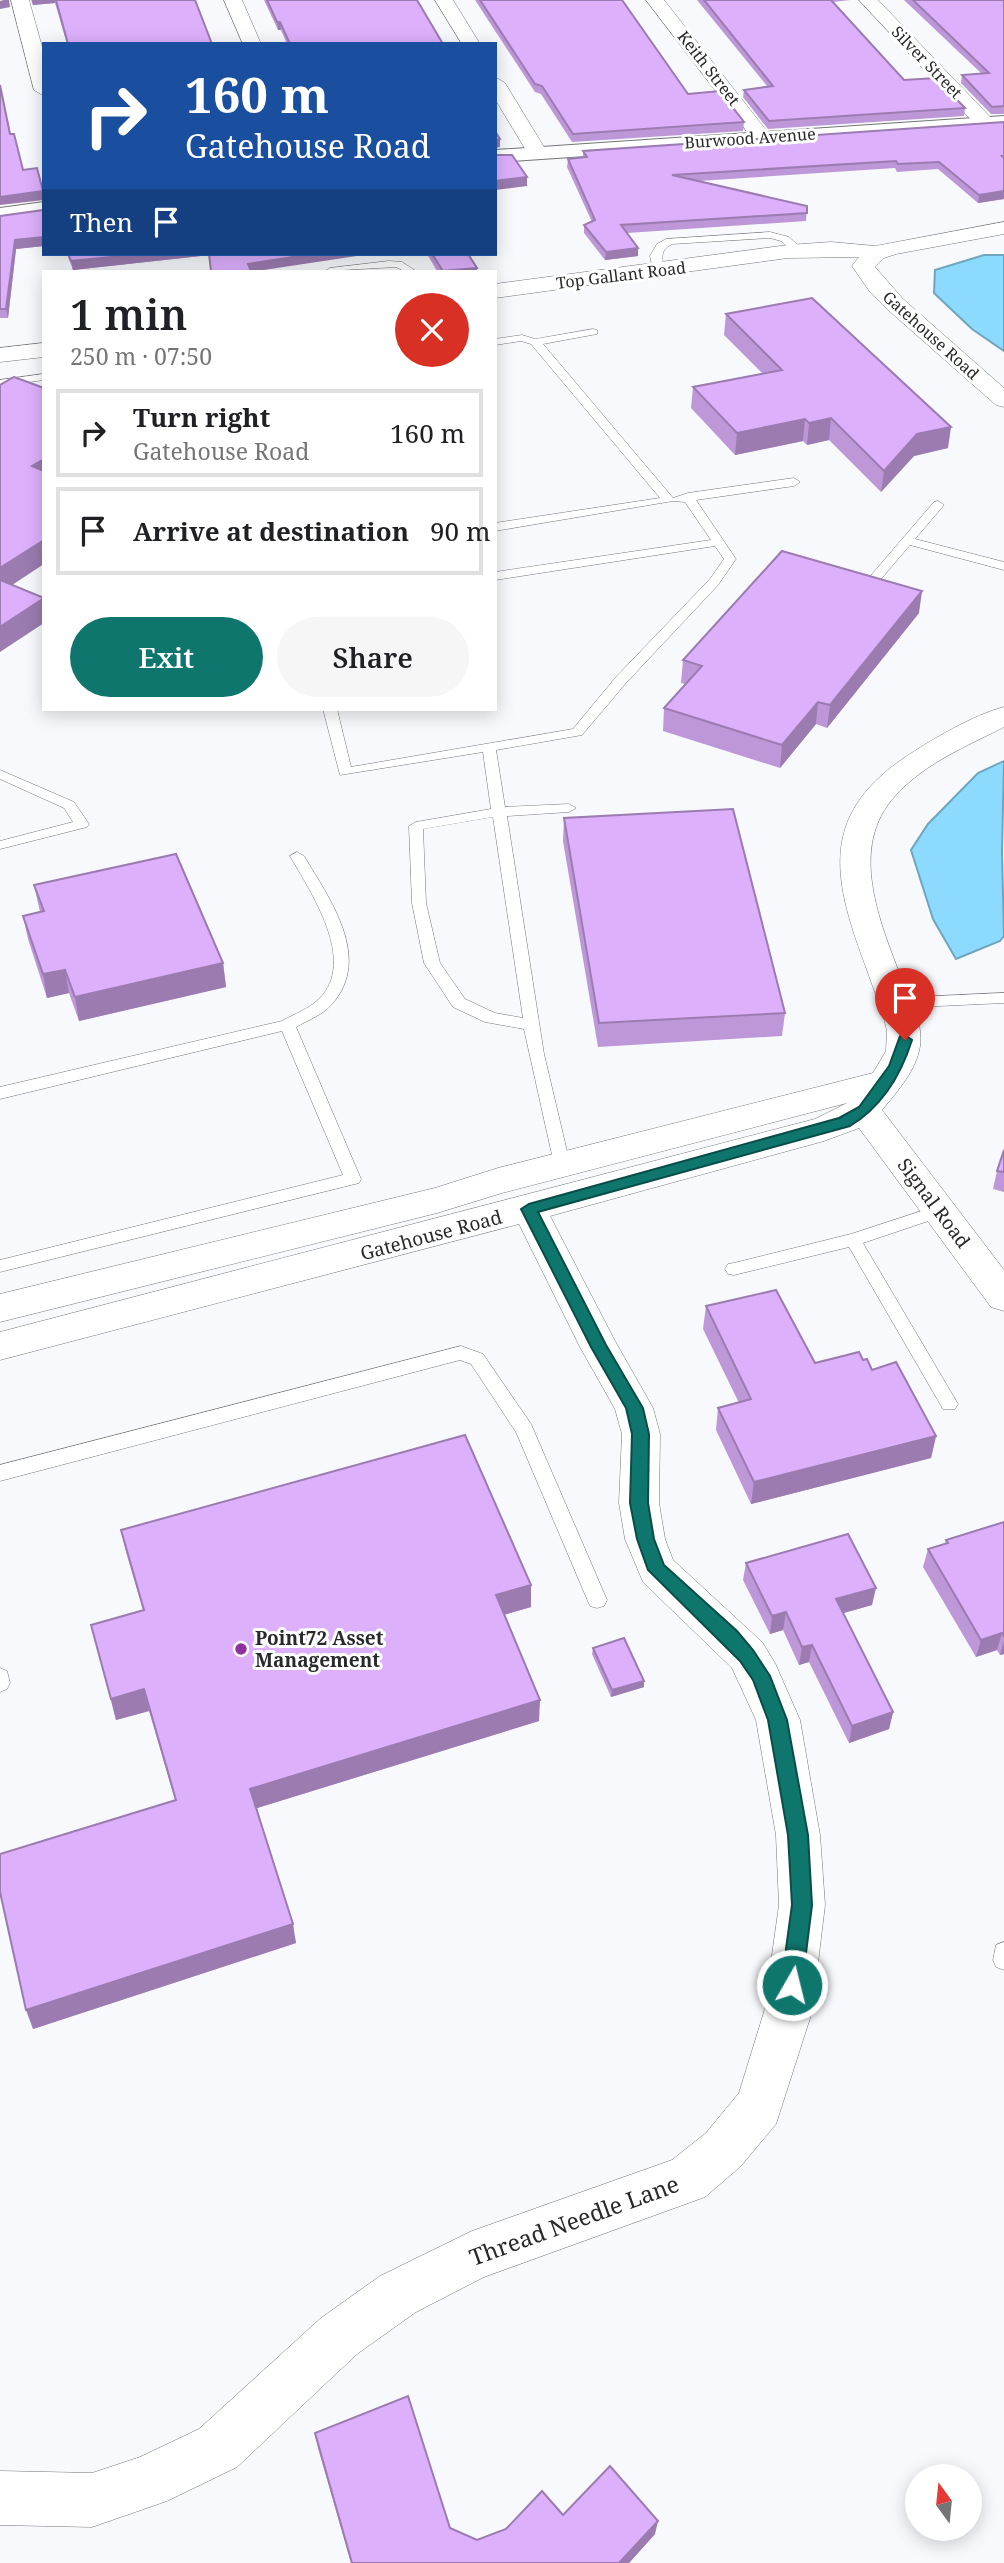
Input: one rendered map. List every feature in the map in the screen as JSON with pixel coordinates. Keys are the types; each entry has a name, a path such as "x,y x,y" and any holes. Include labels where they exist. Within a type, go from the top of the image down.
{"street":[{"path":"20,0 42,82"},
{"path":"233,0 251,42"},
{"path":"444,0 470,42"},
{"name":"Keith Street","path":"656,0 762,138"},
{"name":"Silver Street","path":"868,0 995,123"},
{"path":"497,86 537,152"},
{"name":"Burwood Avenue","path":"497,156 995,123"},
{"path":"0,215 42,209"},
{"name":"Top Gallant Road","path":"746,258 870,260 936,239 1004,228"},
{"name":"Top Gallant Road","path":"497,291 746,258 797,248 837,248 870,260"},
{"name":"Gatehouse Road","path":"870,260 895,304 1004,400"},
{"path":"0,355 42,350"},
{"name":"Gatehouse Road","path":"0,1346 529,1209 845,1122 864,1110 896,1067 905,1040 858,891 853,849 861,822 880,795 908,768 1004,716"},
{"name":"Gatehouse Road","path":"0,1308 437,1200 562,1164 885,1082"},
{"name":"Signal Road","path":"864,1110 1004,1297"},
{"name":"Thread Needle Lane","path":"0,2498 92,2500 148,2482 218,2448 339,2336 398,2294 472,2256 687,2179 723,2150 759,2107 788,2012 802,1905 798,1835 778,1720 760,1676 747,1655 657,1570 645,1539 639,1503 640,1434 634,1408 599,1347 529,1209"}],"lane":[{"path":"658,270 655,256 661,246 670,241 770,235 785,239 797,248"},
{"path":"338,270 389,264 398,264 409,270"},
{"path":"497,342 522,338 535,342 593,332"},
{"path":"535,342 668,500"},
{"path":"0,383 42,377"},
{"path":"497,527 794,482"},
{"path":"330,711 345,772 577,732 630,670 714,582 730,559 688,497"},
{"path":"871,583 939,505"},
{"path":"907,541 1004,566"},
{"path":"497,576 720,542"},
{"path":"489,747 531,1025 562,1164"},
{"path":"0,774 69,805 82,824 0,845"},
{"path":"531,1025 491,1018 459,1003 432,963 419,904 416,826 499,812 569,808"},
{"path":"0,1093 287,1025 327,1001 337,985 341,957 338,935 298,856"},
{"path":"895,1003 1004,998"},
{"path":"0,1266 353,1178 287,1025"},
{"path":"734,1269 853,1240 940,1211"},
{"path":"853,1240 949,1404"},
{"path":"0,1474 461,1353 477,1359 524,1429 597,1600"},
{"path":"1004,1952 1004,1960"}],"water":[{"path":"984,255 1004,255 1004,351 972,329 934,293 935,270"},
{"path":"1004,761 1004,936 1000,941 956,959 933,919 911,850 928,824 978,773"}],"building":[{"path":"56,0 195,0 211,42 67,42"},
{"path":"267,0 417,0 442,42 289,42 280,22 277,22"},
{"path":"480,0 622,0 688,94 720,91 744,122 573,134 542,86 535,84"},
{"path":"704,0 831,0 904,80 936,78 965,108 769,121 744,90 773,86"},
{"path":"913,0 1004,0 1004,106 992,107 962,75 989,73"},
{"path":"0,85 10,134 14,134 23,170 37,168 42,191 0,197"},
{"path":"1004,122 1004,191 979,195 939,162 898,164 896,161 672,175 807,206 807,213 621,225 638,248 606,252 584,225 595,220 568,159 587,157 583,151"},
{"path":"497,155 512,155 527,177 497,181"},
{"path":"42,210 42,237 15,240 6,309 0,309 0,216"},
{"path":"69,256 121,256 71,261"},
{"path":"209,256 299,256 248,264 251,270 211,270"},
{"path":"433,256 469,256 477,268 454,270 442,270"},
{"path":"812,298 951,427 917,434 884,471 831,418 809,423 805,419 737,433 693,387 782,370 726,314"},
{"path":"14,377 42,387 42,460 32,466 42,470 42,541 0,568 0,385"},
{"path":"782,551 922,591 830,705 818,702 782,745 664,708 702,666 683,660"},
{"path":"0,580 42,597 42,599 0,627"},
{"path":"733,809 785,1013 599,1023 564,818"},
{"path":"176,854 223,963 75,997 65,970 43,974 23,916 44,911 34,885"},
{"path":"1004,1150 1004,1172 997,1171"},
{"path":"776,1290 815,1363 859,1352 863,1360 867,1359 872,1370 896,1362 936,1436 754,1482 718,1408 751,1399 706,1306"},
{"path":"465,1435 531,1585 496,1595 540,1700 250,1789 293,1924 26,2010 0,1892 0,1854 176,1800 144,1689 111,1699 91,1625 144,1610 121,1530"},
{"path":"1004,1522 1004,1636 1002,1633 981,1640 928,1549 948,1543 946,1540"},
{"path":"848,1534 876,1588 836,1599 893,1712 852,1726 812,1645 802,1647 786,1612 772,1616 746,1563"},
{"path":"624,1638 644,1681 612,1690 593,1648"},
{"path":"408,2396 450,2528 477,2540 506,2529 542,2491 563,2515 610,2466 658,2521 619,2563 352,2563 315,2433"}],"place":[{"name":"Point72 Asset Management","path":"241,1649"}],"route":[{"path":"792,1985 802,1905 798,1835 778,1720 760,1676 747,1655 657,1570 645,1539 639,1503 642,1468 640,1434 634,1408 599,1347 529,1209 845,1122 864,1110 876,1095 896,1067 905,1040"}]}
